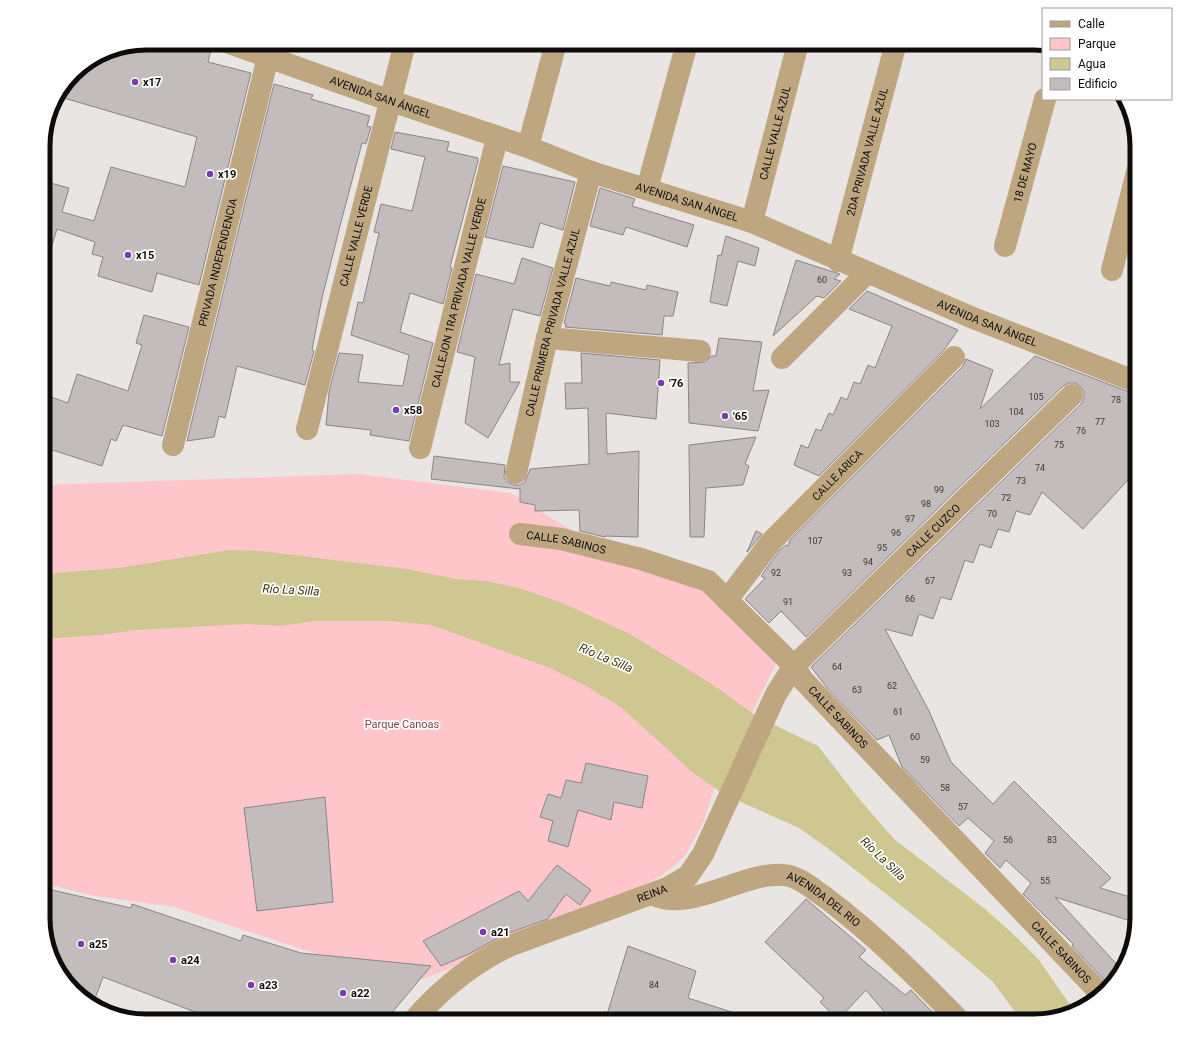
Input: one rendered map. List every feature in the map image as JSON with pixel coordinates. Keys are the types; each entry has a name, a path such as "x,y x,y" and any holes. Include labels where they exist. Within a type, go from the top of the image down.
{"street":[{"name":"AVENIDA SAN ÁNGEL","path":"249,50 390,101 497,138 528,147 591,172 752,222 838,261 973,318 1130,379"},
{"name":"CALLE VALLE VERDE","path":"307,429 403,50"},
{"path":"528,147 554,50"},
{"path":"647,189 685,50"},
{"name":"CALLE VALLE AZUL","path":"752,222 796,50"},
{"name":"2DA PRIVADA VALLE AZUL","path":"838,261 894,50"},
{"name":"PRIVADA INDEPENDENCIA","path":"173,445 268,57"},
{"name":"18 DE MAYO","path":"1005,246 1045,100"},
{"name":"CALLEJON 1RA PRIVADA VALLE VERDE","path":"420,448 497,138"},
{"name":"CALLE PRIMERA PRIVADA VALLE AZUL","path":"516,473 547,338 591,172"},
{"path":"1112,270 1130,199"},
{"path":"782,358 867,273"},
{"path":"547,338 700,351"},
{"name":"CALLE ARICA","path":"727,600 771,542 954,357"},
{"name":"CALLE CUZCO","path":"794,666 1072,395"},
{"name":"CALLE SABINOS","path":"520,534 561,539 641,559 708,581 794,666 803,680 1097,990"},
{"name":"REINA","path":"419,1014 431,1000 462,972 486,957 509,946 652,894 688,876 703,854 776,694 794,666"},
{"name":"AVENIDA DEL RIO","path":"652,894 667,899 686,898 759,877 785,874 805,883 857,921 908,968 953,1014"}],"green space":[{"name":"Parque Canoas","path":"358,474 511,493 587,540 707,591 776,664 715,786 704,821 685,856 663,875 614,900 424,979 320,955 174,907 94,896 50,885 50,485"}],"water":[{"name":"Río La Silla","path":"230,550 262,551 407,569 456,579 486,581 519,588 560,602 628,633 709,682 758,717 818,746 860,800 894,839 985,909 1012,933 1039,960 1071,1006 1059,1011 1046,1013 1017,1014 992,981 927,926 826,847 799,828 723,794 691,771 622,708 586,686 550,668 431,625 389,621 315,621 280,626 247,624 136,630 101,635 50,639 50,573 118,568"}],"building":[{"path":"140,50 211,50 208,62 251,73 199,285 157,273 152,292 98,276 103,257 92,254 95,242 57,229 50,252 50,183 69,188 62,212 94,221 111,167 185,187 197,137 63,98 74,83 93,66 121,53"},
{"path":"274,84 313,95 311,99 370,116 367,126 371,127 366,144 362,143 341,222 322,298 312,350 314,351 305,385 237,366 225,418 219,416 214,437 187,441"},
{"path":"395,132 449,142 447,151 478,158 450,267 452,268 443,304 410,293 400,332 433,343 409,441 370,435 371,430 326,425 329,392 339,353 363,355 358,382 403,386 409,355 351,335 358,302 363,303 379,233 374,232 381,204 412,211 425,157 391,149"},
{"path":"503,166 575,182 563,230 540,223 533,248 485,237"},
{"path":"600,188 635,199 632,206 694,225 687,247 626,227 623,235 590,226"},
{"path":"726,236 759,248 755,266 738,261 727,306 710,302 718,255 721,256"},
{"path":"522,258 553,268 540,316 513,309 499,365 510,363 510,382 520,382 488,438 465,423 475,357 457,352 476,274 514,284"},
{"path":"796,260 840,274 834,279 841,281 824,298 817,296 773,336"},
{"path":"576,278 610,286 611,282 646,290 647,285 678,292 673,316 664,316 662,335 565,327 566,324 564,323"},
{"path":"867,291 958,330 944,350 819,476 794,465 801,445 808,448 816,429 821,431 829,413 833,415 841,397 847,400 854,382 860,384 868,365 875,368 892,326 849,309"},
{"path":"144,315 189,327 162,436 123,425 116,441 111,439 102,466 50,449 51,397 68,403 77,374 128,391 142,345 136,343"},
{"path":"719,338 762,342 753,391 769,390 758,431 689,423 688,363 705,362 711,356 716,356"},
{"path":"581,353 660,360 656,419 606,413 607,454 639,451 638,537 605,537 580,531 579,510 535,511 535,505 520,502 520,489 431,479 434,456 505,465 504,477 508,482 514,485 520,485 525,482 530,469 589,464 588,408 566,409 565,383 582,383"},
{"path":"1035,356 1130,392 1130,478 1083,529 1042,492 1030,515 1016,511 1009,532 998,529 991,548 980,544 973,563 965,560 951,600 941,597 933,619 919,614 912,636 885,629 929,711 951,762 993,804 1014,781 1111,878 1100,888 1130,897 1130,921 1055,897 1117,965 1106,981 1072,946 1073,944 1023,894 1031,883 1006,860 1000,868 985,853 994,841 968,818 959,826 902,767 889,735 877,740 828,689 811,667 1081,404 1084,398 1084,392 1081,387 1075,383 1069,383 1063,386 806,637 781,611 769,623 745,599 765,578 761,576 780,550 786,545 788,546 790,540 963,366 966,359 993,370 980,409"},
{"path":"756,437 745,464 749,466 743,485 706,488 704,537 690,537 689,445"},
{"path":"756,531 762,534 747,552"},
{"path":"586,763 648,776 642,808 614,802 611,820 578,810 568,847 548,841 553,821 540,817 548,794 561,798 566,780 581,783"},
{"path":"325,797 333,902 257,911 244,808"},
{"name":"a21","path":"557,865 591,890 580,905 566,894 548,919 503,935 469,954 441,966 423,941 519,891 528,901"},
{"path":"50,890 131,908 132,904 241,941 243,935 301,953 431,966 391,1014 201,1014 103,977 95,999 78,986 66,971 53,943 50,924"},
{"path":"806,899 866,950 859,957 905,995 911,990 934,1014 886,1014 866,990 844,1014 832,1014 820,1002 824,998 765,942"},
{"path":"628,946 696,971 688,998 738,1014 607,1014"}],"place":[{"name":"x17","path":"135,82"},
{"name":"x19","path":"210,174"},
{"name":"x15","path":"128,255"},
{"name":"'76","path":"661,383"},
{"name":"x58","path":"396,410"},
{"name":"'65","path":"725,416"},
{"name":"a21","path":"483,932"},
{"name":"a25","path":"81,944"},
{"name":"a24","path":"173,960"},
{"name":"a23","path":"251,985"},
{"name":"a22","path":"343,993"}]}
